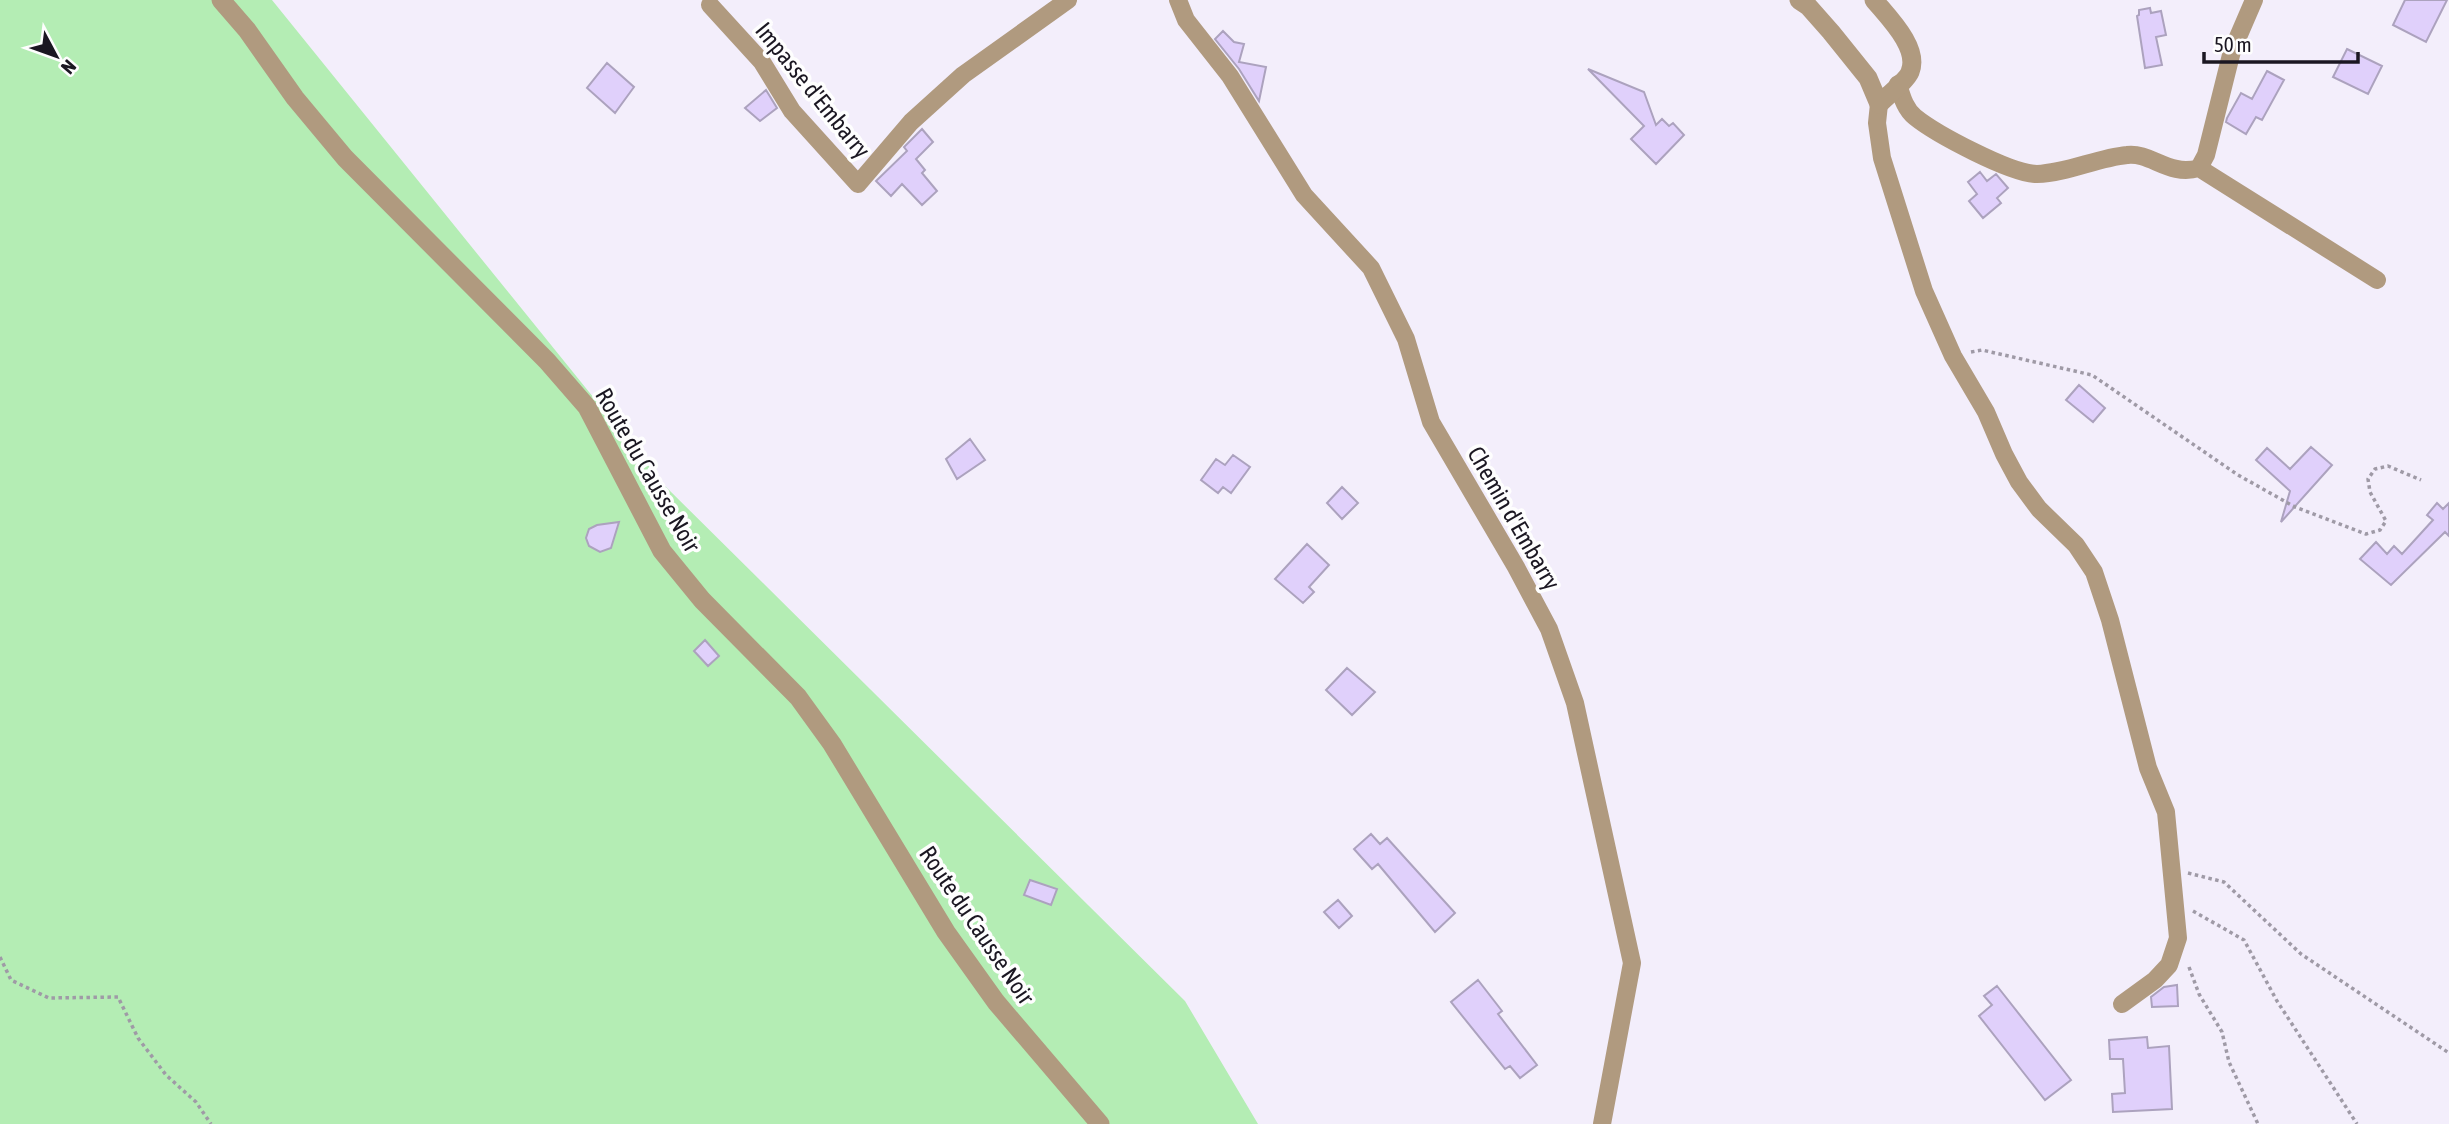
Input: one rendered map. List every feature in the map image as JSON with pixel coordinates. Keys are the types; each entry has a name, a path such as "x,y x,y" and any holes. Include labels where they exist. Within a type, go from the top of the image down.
{"street":[{"name":"Route du Causse Noir","path":"221,0 247,30 295,98 345,158 547,361 587,407 662,551 702,600 798,697 832,744 946,932 996,1002 1100,1124"},
{"name":"Impasse d'Embarry","path":"710,5 762,62 792,111 858,184 911,122 962,75 1068,0"},
{"name":"Chemin d'Embarry","path":"1178,0 1186,20 1230,76 1304,195 1371,268 1406,339 1431,422 1549,629 1575,703 1632,963 1602,1124"},
{"path":"1799,0 1808,6 1868,78 1879,104 1877,123 1882,159 1924,291 1953,356 1986,412 2019,482 2039,509 2076,545 2094,572 2110,620 2148,768 2166,812 2178,938 2169,965 2155,980 2122,1004"},
{"path":"1874,0 1897,27 1908,46 1912,61 1910,74 1879,104"},
{"path":"1898,85 1904,104 1914,116 1989,159 2015,169 2036,174 2130,154 2185,172 2199,167 2206,155 2232,51 2254,0"},
{"path":"2199,167 2377,280"}],"path":[{"path":"1953,356 1982,350 2092,375 2238,475 2295,507 2366,534 2380,530 2386,521 2370,492 2368,479 2375,468 2388,466 2421,480"},
{"path":"2173,869 2224,882 2301,954 2449,1053"},
{"path":"2174,899 2244,940 2277,1001 2357,1124"},
{"path":"2178,938 2199,994 2222,1032 2229,1062 2258,1124"},
{"path":"0,957 11,980 49,998 118,998 138,1038 166,1075 196,1102 211,1124"}],"green space":[{"path":"0,0 272,0 665,486 1185,1001 1258,1124 0,1124"}],"building":[{"path":"2405,0 2447,0 2426,42 2393,25"},
{"path":"2150,8 2151,13 2161,11 2166,35 2156,37 2162,65 2145,68 2137,16 2139,10"},
{"path":"1223,31 1234,42 1244,44 1239,62 1266,67 1259,101 1239,69 1215,39"},
{"path":"2347,49 2382,66 2368,94 2333,77"},
{"path":"607,63 634,87 615,113 587,88"},
{"path":"1588,69 1644,92 1656,125 1662,119 1669,126 1673,123 1684,135 1656,164 1631,139 1644,126"},
{"path":"2267,71 2284,80 2262,120 2256,117 2246,134 2226,122 2227,118 2241,93 2252,99"},
{"path":"766,90 777,108 760,121 745,108"},
{"path":"922,129 933,142 916,159 925,170 922,173 937,191 922,205 902,184 891,196 876,181 907,151 904,147"},
{"path":"1980,172 1987,181 1996,174 2008,188 1997,198 2001,203 1983,218 1969,201 1977,194 1968,182"},
{"path":"2079,385 2105,408 2093,422 2066,400"},
{"path":"970,439 985,460 957,479 946,459"},
{"path":"2311,447 2332,465 2281,522 2290,491 2256,460 2267,448 2290,469"},
{"path":"1233,455 1250,467 1231,493 1223,487 1218,493 1201,480 1216,459 1225,465"},
{"path":"1342,487 1358,503 1342,519 1327,503"},
{"path":"2437,503 2443,509 2449,503 2449,536 2445,532 2391,585 2360,559 2376,542 2387,554 2394,546 2402,554 2433,520 2427,515"},
{"path":"619,522 611,548 600,552 589,546 586,538 589,529"},
{"path":"1307,544 1329,565 1309,587 1314,592 1303,603 1275,579"},
{"path":"705,640 719,656 708,666 694,651"},
{"path":"1347,668 1375,692 1352,715 1326,690"},
{"path":"1371,834 1380,844 1387,838 1455,913 1435,932 1378,864 1372,869 1354,849"},
{"path":"1030,880 1057,889 1051,905 1024,895"},
{"path":"1338,900 1352,916 1339,928 1324,912"},
{"path":"1478,980 1502,1011 1498,1014 1537,1065 1520,1078 1510,1066 1505,1069 1451,1002"},
{"path":"2177,985 2178,1006 2152,1007 2151,997 2164,987"},
{"path":"1997,986 2071,1080 2045,1100 1979,1016 1992,1005 1984,996"},
{"path":"2147,1037 2148,1048 2169,1046 2172,1109 2113,1112 2112,1094 2125,1093 2123,1059 2110,1059 2109,1040"}]}
